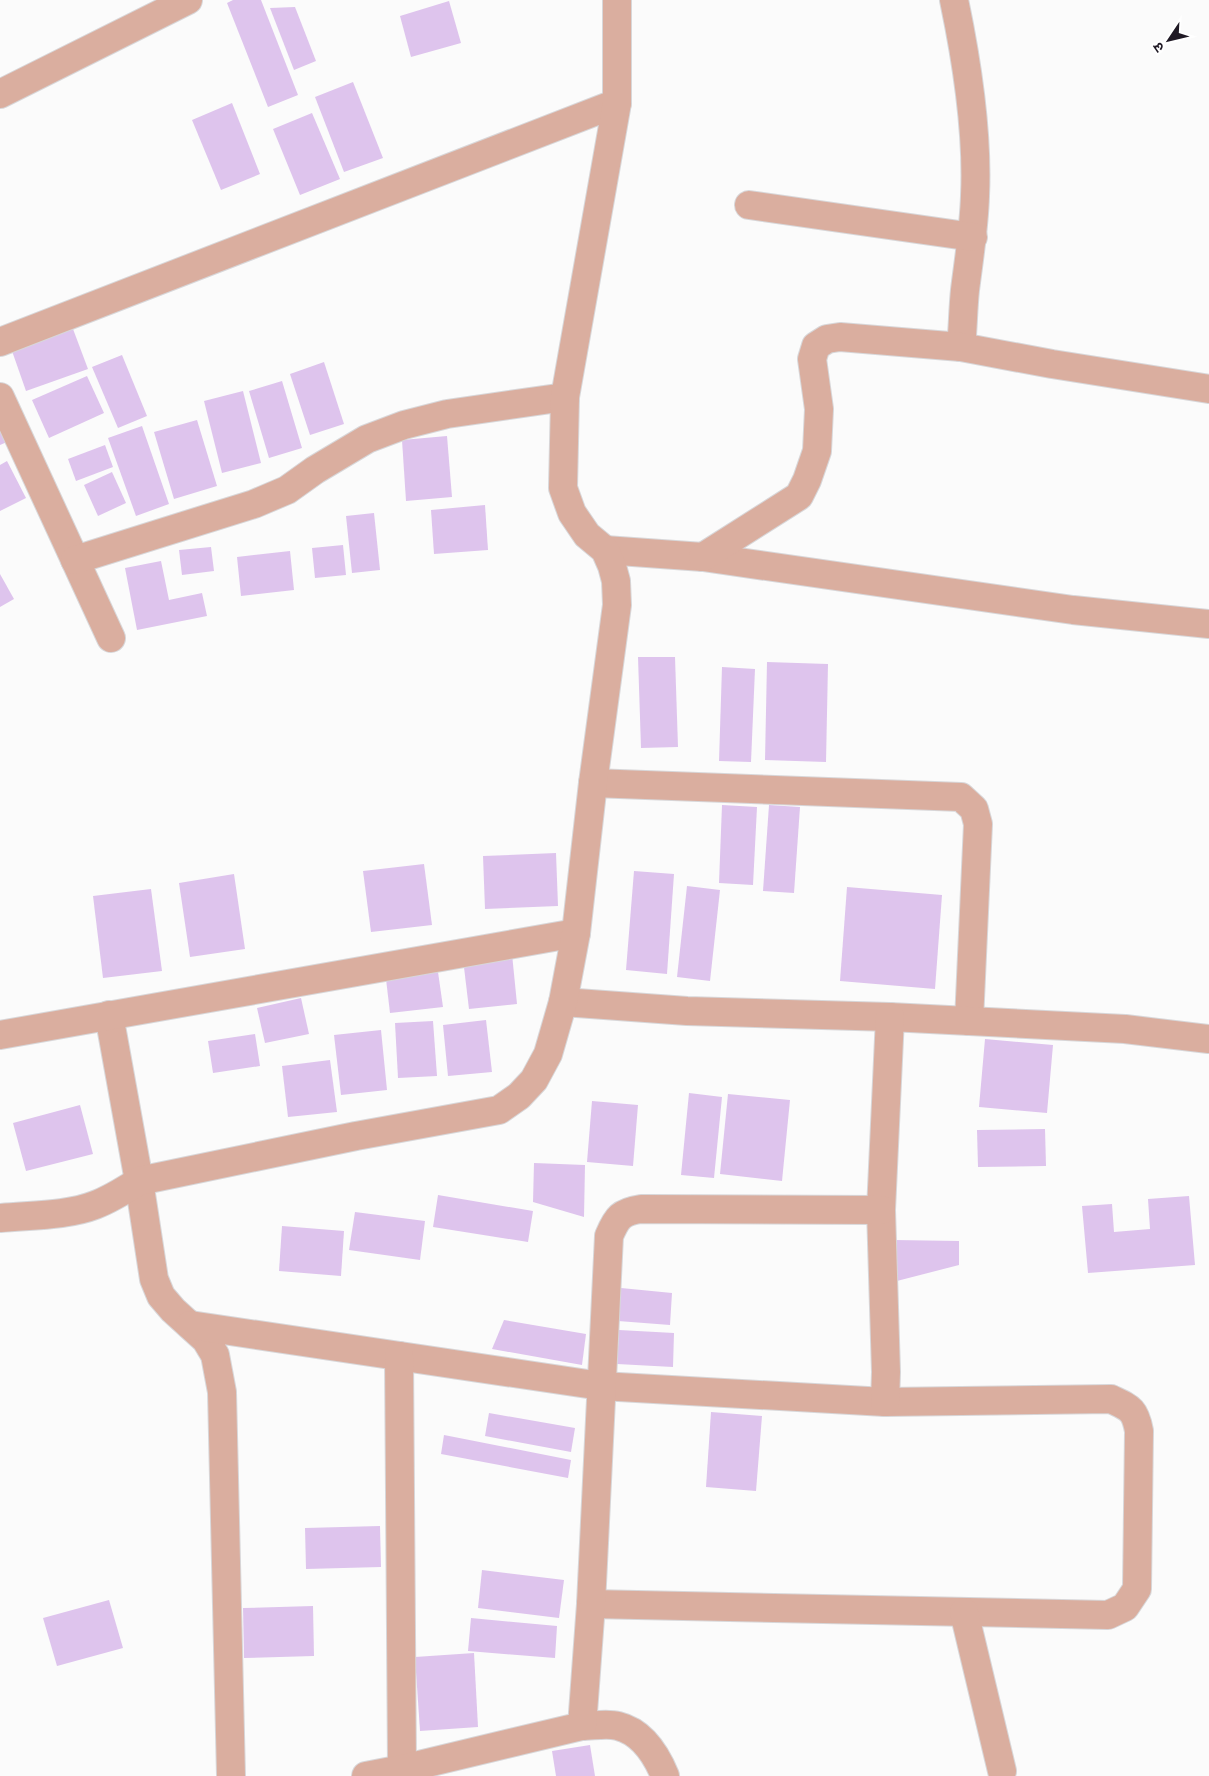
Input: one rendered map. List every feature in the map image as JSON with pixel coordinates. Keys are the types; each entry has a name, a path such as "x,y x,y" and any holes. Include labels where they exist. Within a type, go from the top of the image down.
{"street":[{"path":"0,94 188,0"},
{"path":"0,1218 76,1211 117,1195 139,1181 356,1136 498,1110 519,1096 534,1080 548,1054 563,1002 576,933 593,783 617,605 616,581 605,550 587,535 572,513 563,488 565,397 617,103 617,0"},
{"path":"954,0 966,57 974,152 975,194 973,237 965,290 961,347"},
{"path":"0,342 617,103"},
{"path":"749,205 973,237"},
{"path":"704,557 799,496 817,451 819,409 812,359 816,346 827,338 840,337 961,347 1209,390"},
{"path":"0,397 111,638"},
{"path":"75,560 254,504 287,490 315,470 367,439 404,425 447,414 565,397"},
{"path":"605,550 704,557 1073,610 1209,624"},
{"path":"593,783 961,797 974,809 978,824 969,1021"},
{"path":"0,1035 576,933"},
{"path":"563,1002 687,1011 890,1017 1125,1029 1209,1039"},
{"path":"109,1016 139,1181 154,1279 161,1296 206,1340 215,1355 222,1392 231,1776"},
{"path":"885,1402 886,1372 881,1210 890,1017"},
{"path":"582,1726 591,1604 609,1236 619,1216 627,1211 641,1209 881,1210"},
{"path":"190,1325 601,1386 885,1402 1111,1400 1126,1406 1136,1416 1139,1431 1137,1589 1126,1607 1108,1615 591,1604"},
{"path":"399,1356 402,1769"},
{"path":"964,1612 1002,1771"},
{"path":"366,1776 582,1726 617,1726 641,1737 659,1761 665,1776"}],"building":[{"path":"233,0 261,0 298,95 268,107 227,3"},
{"path":"449,1 461,43 411,57 400,16"},
{"path":"295,7 316,61 294,70 270,8"},
{"path":"353,82 383,158 344,172 315,97"},
{"path":"232,103 260,174 221,190 192,120"},
{"path":"312,113 340,179 300,195 273,129"},
{"path":"73,329 88,369 26,391 12,351"},
{"path":"122,355 147,416 118,428 92,367"},
{"path":"324,362 344,424 310,435 290,374"},
{"path":"87,376 104,413 49,438 32,400"},
{"path":"282,381 302,448 269,458 249,391"},
{"path":"243,391 261,463 222,473 204,401"},
{"path":"197,420 217,486 174,499 154,432"},
{"path":"142,426 169,504 136,516 108,438"},
{"path":"0,427 7,442 0,445"},
{"path":"447,436 452,497 406,501 402,440"},
{"path":"105,445 113,467 76,481 68,459"},
{"path":"7,461 26,498 0,511 0,465"},
{"path":"112,472 126,503 98,516 84,485"},
{"path":"485,505 488,550 434,554 431,510"},
{"path":"374,513 380,570 352,573 346,516"},
{"path":"343,545 346,575 315,578 312,548"},
{"path":"211,547 214,571 182,575 179,550"},
{"path":"290,551 294,590 241,596 237,557"},
{"path":"161,561 169,600 202,593 207,616 137,630 125,568"},
{"path":"0,574 14,599 0,607"},
{"path":"638,657 675,657 678,747 641,748"},
{"path":"767,662 828,664 826,762 765,760"},
{"path":"722,667 755,669 751,762 719,761"},
{"path":"722,805 757,807 753,885 719,883"},
{"path":"769,805 800,807 794,893 763,891"},
{"path":"556,853 558,906 485,909 483,856"},
{"path":"424,864 432,925 371,932 363,871"},
{"path":"634,871 674,874 667,974 626,970"},
{"path":"234,874 245,949 190,957 179,883"},
{"path":"687,886 720,890 710,981 677,977"},
{"path":"847,887 942,895 935,989 840,981"},
{"path":"151,889 162,971 103,978 93,896"},
{"path":"512,954 517,1004 469,1009 463,959"},
{"path":"438,972 443,1007 390,1013 386,979"},
{"path":"301,998 309,1034 265,1043 257,1008"},
{"path":"486,1020 492,1072 448,1076 443,1025"},
{"path":"433,1021 437,1076 398,1078 395,1023"},
{"path":"381,1030 387,1090 341,1095 334,1035"},
{"path":"255,1034 260,1066 213,1073 208,1041"},
{"path":"985,1039 1053,1045 1047,1113 979,1107"},
{"path":"330,1060 337,1112 288,1117 282,1066"},
{"path":"689,1093 722,1097 714,1178 681,1175"},
{"path":"728,1094 790,1100 782,1181 720,1174"},
{"path":"592,1101 638,1105 633,1166 587,1162"},
{"path":"80,1105 93,1154 26,1171 13,1123"},
{"path":"1045,1129 1046,1166 978,1167 977,1130"},
{"path":"534,1163 585,1165 584,1217 533,1202"},
{"path":"438,1195 533,1211 528,1242 433,1227"},
{"path":"1189,1196 1195,1265 1088,1273 1082,1206 1112,1204 1114,1232 1150,1229 1148,1199"},
{"path":"355,1212 425,1221 420,1260 349,1250"},
{"path":"282,1226 344,1231 341,1276 279,1271"},
{"path":"894,1240 959,1241 959,1265 893,1282"},
{"path":"621,1288 672,1293 670,1325 618,1321"},
{"path":"504,1320 586,1334 582,1365 492,1349"},
{"path":"619,1330 674,1333 673,1367 617,1364"},
{"path":"711,1412 762,1416 756,1491 706,1487"},
{"path":"489,1413 575,1428 571,1452 485,1436"},
{"path":"444,1435 571,1460 568,1478 441,1454"},
{"path":"380,1526 381,1567 306,1569 305,1528"},
{"path":"482,1570 564,1580 559,1618 478,1608"},
{"path":"109,1600 123,1648 57,1666 43,1618"},
{"path":"313,1606 314,1656 244,1658 243,1608"},
{"path":"471,1618 557,1626 555,1658 468,1651"},
{"path":"474,1653 478,1727 420,1731 415,1657"},
{"path":"590,1745 595,1776 556,1776 552,1751"}]}
